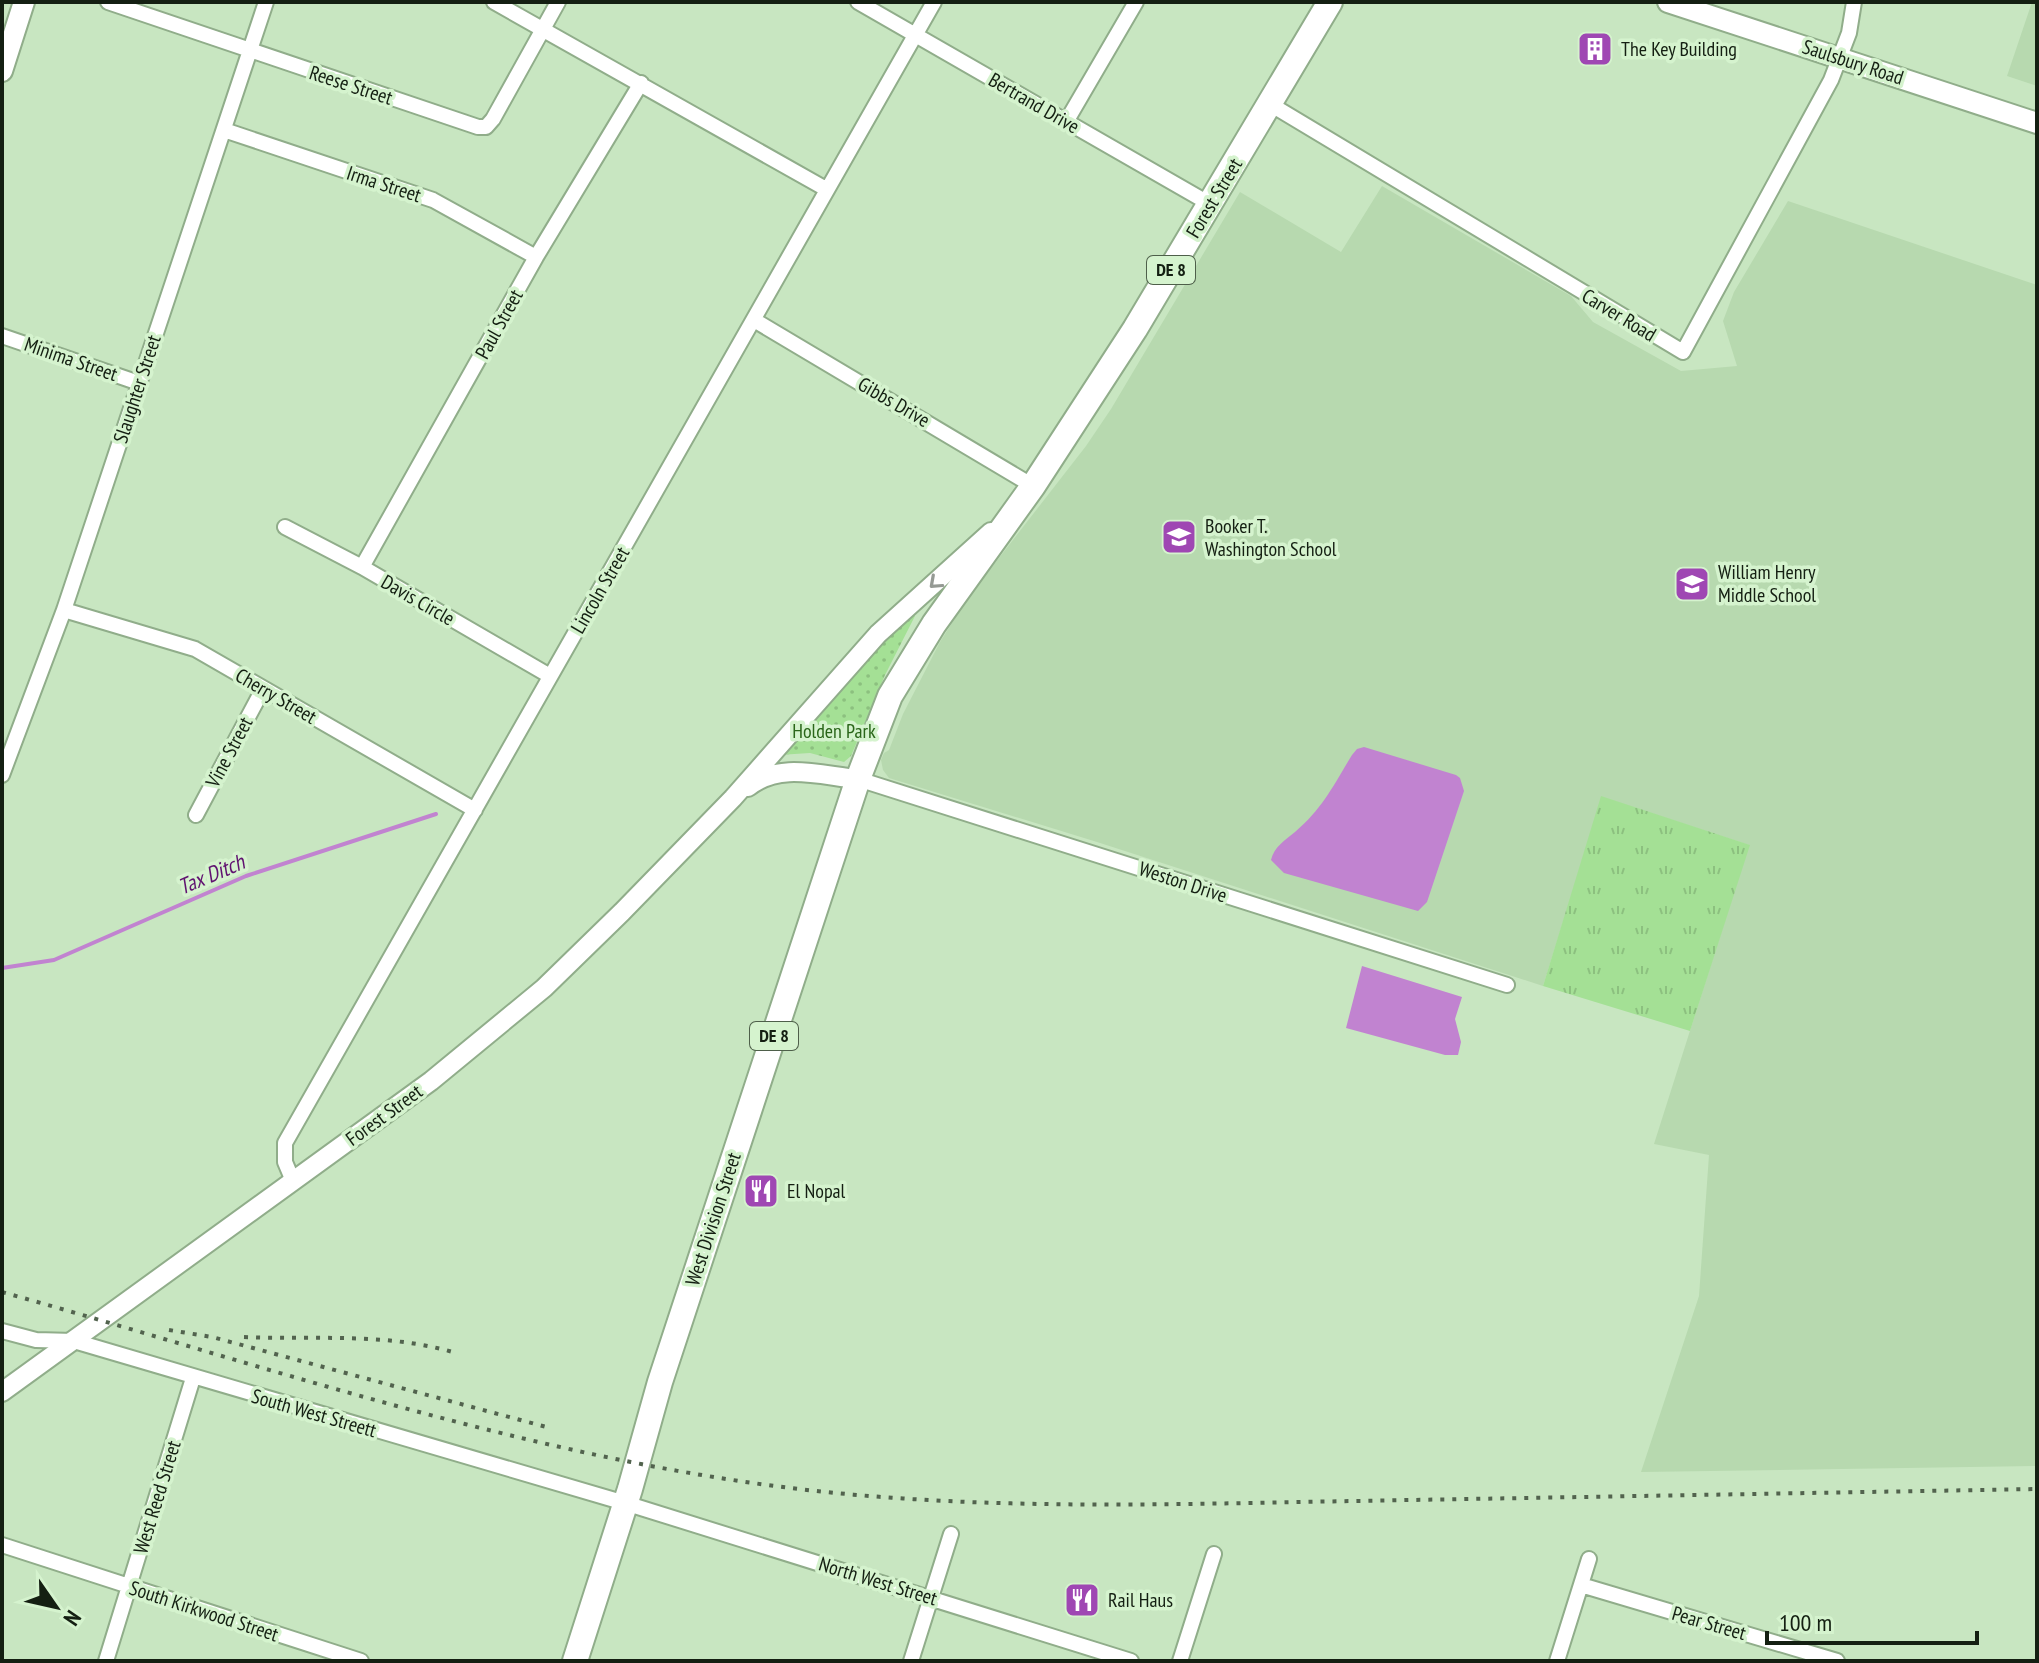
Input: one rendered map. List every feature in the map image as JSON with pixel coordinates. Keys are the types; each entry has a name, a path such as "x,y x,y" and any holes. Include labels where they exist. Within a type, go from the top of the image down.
{"highway":[{"name":"Forest Street","path":"858,779 890,696 934,624 1033,486 1135,329 1330,2"},
{"name":"West Division Street","path":"575,1661 660,1382 858,779"}],"main road":[{"path":"2,71 24,2"},
{"name":"Saulsbury Road","path":"1668,2 2037,123"}],"street":[{"name":"Reese Street","path":"109,2 249,52 478,127 486,127 493,119 558,2"},
{"name":"Slaughter Street","path":"2,775 64,610 266,2"},
{"path":"494,2 826,189"},
{"name":"Bertrand Drive","path":"858,2 1210,204"},
{"name":"Lincoln Street","path":"293,1181 285,1162 285,1143 934,2"},
{"path":"1066,122 1136,2"},
{"path":"1840,58 1852,20 1854,2"},
{"name":"Carver Road","path":"1270,104 1683,352 1840,58"},
{"name":"Paul Street","path":"362,567 536,257 641,83"},
{"name":"Irma Street","path":"224,130 433,200 536,257"},
{"name":"Gibbs Drive","path":"754,320 1033,486"},
{"name":"Minima Street","path":"2,336 139,383"},
{"name":"Forest Street","path":"2,1392 431,1081 544,988 733,798 878,634 1014,512"},
{"name":"Davis Circle","path":"285,527 362,567 550,676"},
{"name":"Cherry Street","path":"64,610 195,649 475,810"},
{"name":"Vine Street","path":"196,815 263,689"},
{"name":"Forest Street","path":"733,798 755,781 781,772 858,779"},
{"name":"Weston Drive","path":"858,779 1507,985"},
{"name":"South West Streett","path":"2,1331 36,1340 74,1341 625,1503"},
{"name":"West Reed Street","path":"106,1661 193,1378"},
{"name":"North West Street","path":"625,1503 1131,1661"},
{"path":"911,1661 951,1534"},
{"name":"South Kirkwood Street","path":"2,1545 361,1661"},
{"path":"1180,1661 1214,1554"},
{"path":"1557,1661 1589,1559"},
{"name":"Pear Street","path":"1581,1585 1837,1661"}],"shaded area":[{"path":"2032,2 2037,2 2037,86 2007,76"},
{"path":"1382,186 1571,296 1593,322 1681,371 1737,366 1723,321 1734,292 1788,201 2037,285 2037,1466 1641,1472 1699,1296 1709,1155 1654,1144 1749,845 1602,797 1543,986 889,778 883,770 881,760 884,753 889,750 903,714 940,642 967,599 1086,446 1111,409 1240,192 1341,252"},
{"path":"1364,747 1460,778 1464,791 1427,902 1418,911 1284,873 1271,860 1277,848 1320,805 1352,755"},
{"path":"1362,966 1462,997 1455,1019 1461,1042 1458,1055 1445,1055 1346,1028"}],"green space":[{"name":"Holden Park","path":"910,614 915,616 885,675 851,756 844,762 810,753 779,755"},
{"path":"1601,796 1750,845 1690,1031 1543,986"}],"waterway":[{"name":"Tax Ditch","path":"2,968 54,960 246,876 436,814"}],"railway":[{"path":"2,1292 311,1382 519,1437 624,1461 836,1493 965,1502 1095,1504 2037,1489"},
{"path":"169,1330 212,1337 550,1428"},
{"path":"244,1337 351,1338 403,1342 456,1353"}],"place":[{"name":"The Key Building","path":"1595,49"},
{"name":"Booker T. Washington School","path":"1179,537"},
{"name":"William Henry Middle School","path":"1692,584"},
{"name":"El Nopal","path":"761,1191"},
{"name":"Rail Haus","path":"1082,1600"}]}
